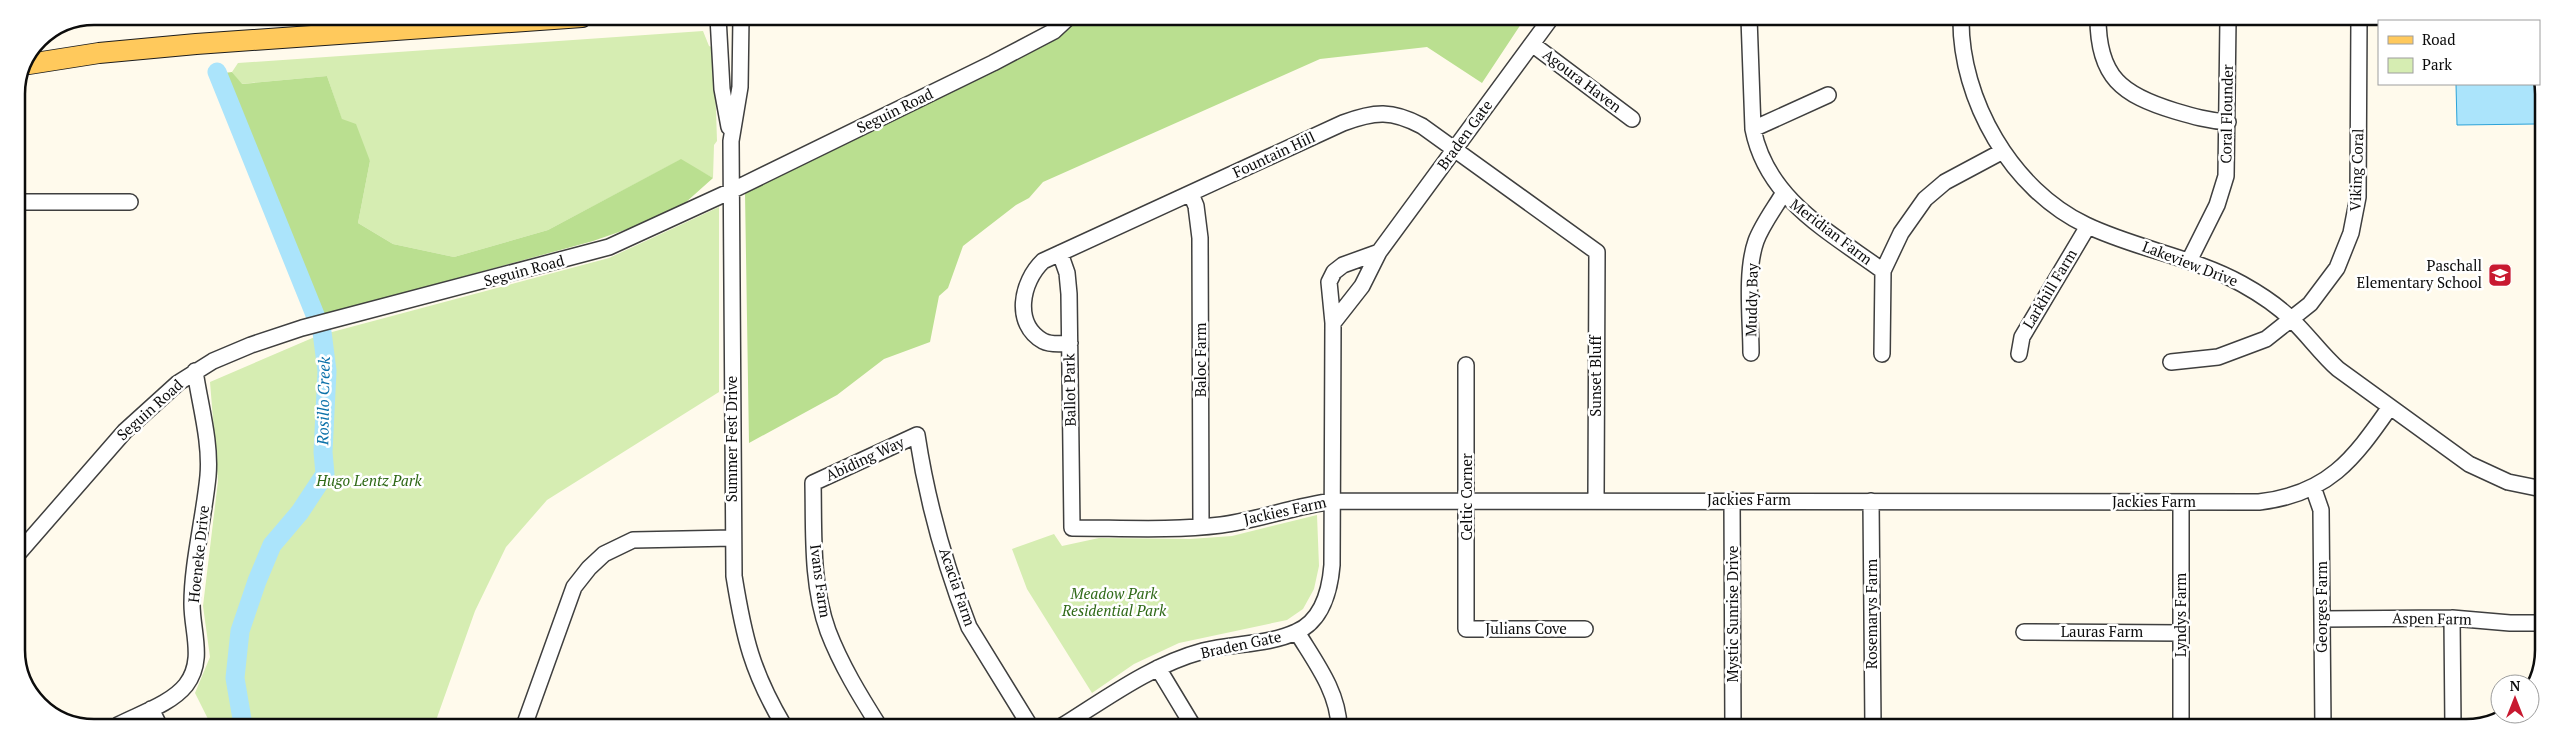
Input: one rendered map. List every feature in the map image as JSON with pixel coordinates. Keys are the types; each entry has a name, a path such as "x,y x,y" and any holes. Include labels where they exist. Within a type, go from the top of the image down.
{"main road":[{"path":"33,63 99,53 171,46 469,25"}],"street":[{"name":"Summer Fest Drive","path":"718,25 722,89 731,141"},
{"name":"Summer Fest Drive","path":"741,25 740,87 731,141 730,191 734,576 743,632 754,669 780,719"},
{"name":"Seguin Road","path":"25,546 125,431 166,393 195,371 251,345 302,328 592,253 730,191 993,63 1054,30 1059,25"},
{"name":"Braden Gate","path":"1333,323 1362,286 1379,252 1546,25"},
{"name":"Meridian Farm","path":"1749,25 1753,129 1762,160 1783,194 1806,215 1883,272"},
{"name":"Lakeview Drive","path":"1961,25 1970,78 1980,108 2003,151 2038,192 2070,217 2088,226 2189,261 2243,285 2262,296 2292,320 2321,354 2390,407 2482,471 2508,482 2535,488"},
{"path":"2099,25 2101,53 2111,72 2126,89 2149,103 2210,121 2228,122"},
{"name":"Coral Flounder","path":"2189,261 2222,190 2228,160 2228,25"},
{"name":"Viking Coral","path":"2171,362 2200,360 2232,354 2266,339 2310,304 2331,277 2347,245 2354,220 2358,189 2359,25"},
{"name":"Agoura Haven","path":"1532,44 1632,118"},
{"path":"1753,129 1828,95"},
{"name":"Fountain Hill","path":"1070,344 1045,342 1032,333 1025,315 1025,284 1034,269 1043,261 1364,115 1387,113 1408,119 1455,150 1597,252"},
{"path":"1882,354 1881,308 1883,272 1901,233 1925,199 1960,173 2003,151"},
{"name":"Baloc Farm","path":"1191,194 1196,206 1200,238 1201,527"},
{"name":"Muddy Bay","path":"1751,353 1751,272 1753,253 1756,241 1783,194"},
{"path":"25,202 130,202"},
{"name":"Larkhill Farm","path":"2019,354 2022,337 2088,226"},
{"name":"Braden Gate","path":"1074,719 1158,668 1202,652 1297,632 1314,618 1324,602 1331,584 1333,323 1329,298 1329,282 1334,272 1342,265 1379,252"},
{"name":"Sunset Bluff","path":"1596,500 1597,252"},
{"name":"Ballot Park","path":"1060,253 1067,273 1069,294 1072,528"},
{"name":"Celtic Corner","path":"1466,365 1466,629"},
{"name":"Hoeneke Drive","path":"130,719 151,709 186,686 195,670 198,653 192,604 208,474 204,427 195,371"},
{"name":"Jackies Farm","path":"1072,528 1201,527 1223,525 1304,505 1333,501 2265,501 2313,487 2330,478 2358,452 2390,407"},
{"name":"Abiding Way","path":"813,483 917,435"},
{"name":"Acacia Farm","path":"917,435 930,505 962,609 969,627 1026,719"},
{"name":"Ivans Farm","path":"813,483 814,563 828,630 844,668 875,719"},
{"name":"Georges Farm","path":"2313,487 2321,510 2323,719"},
{"name":"Mystic Sunrise Drive","path":"1732,500 1733,719"},
{"name":"Rosemarys Farm","path":"1871,501 1873,719"},
{"name":"Lyndys Farm","path":"2181,502 2181,719"},
{"path":"527,719 574,587 589,568 604,554 633,540 733,538"},
{"path":"2452,618 2452,719"},
{"name":"Aspen Farm","path":"2322,619 2452,618 2510,623 2535,623"},
{"name":"Julians Cove","path":"1466,629 1585,629"},
{"path":"1297,632 1332,692 1338,705 1339,719"},
{"name":"Lauras Farm","path":"2024,632 2181,632"},
{"path":"1158,668 1189,719"},
{"path":"151,709 156,719"}],"green space":[{"path":"1066,25 1520,25 1482,83 1427,47 1320,59 1043,182 1029,198 1016,205 963,246 948,288 939,296 930,342 884,359 837,395 749,443 745,193"},
{"path":"703,31 709,46 714,48 717,141 714,145 713,178 680,160 548,230 454,257 393,244 358,223 370,161 342,120 327,76 241,84 232,72 238,63"},
{"path":"232,72 242,84 327,76 342,119 356,124 370,161 358,223 393,244 454,257 548,230 681,159 713,178 685,203 642,224 593,241 320,316 224,73"},
{"name":"Hugo Lentz Park","path":"719,207 719,392 547,500 506,547 475,611 436,719 208,719 195,693 210,657 203,606 218,481 210,382 317,336 609,258"},
{"name":"Meadow Park Residential Park","path":"1317,515 1319,566 1314,589 1303,609 1287,620 1179,643 1134,664 1092,693 1027,589 1012,549 1054,534 1062,546 1099,538 1190,539 1232,536"}],"water":[{"path":"2456,85 2534,85 2535,124 2457,125"}],"waterway":[{"name":"Rosillo Creek","path":"217,72 322,332 327,371 323,452 325,474 300,512 272,545 257,581 240,631 235,678 242,719"}],"place":[{"name":"Paschall Elementary School","path":"2500,275"}]}
